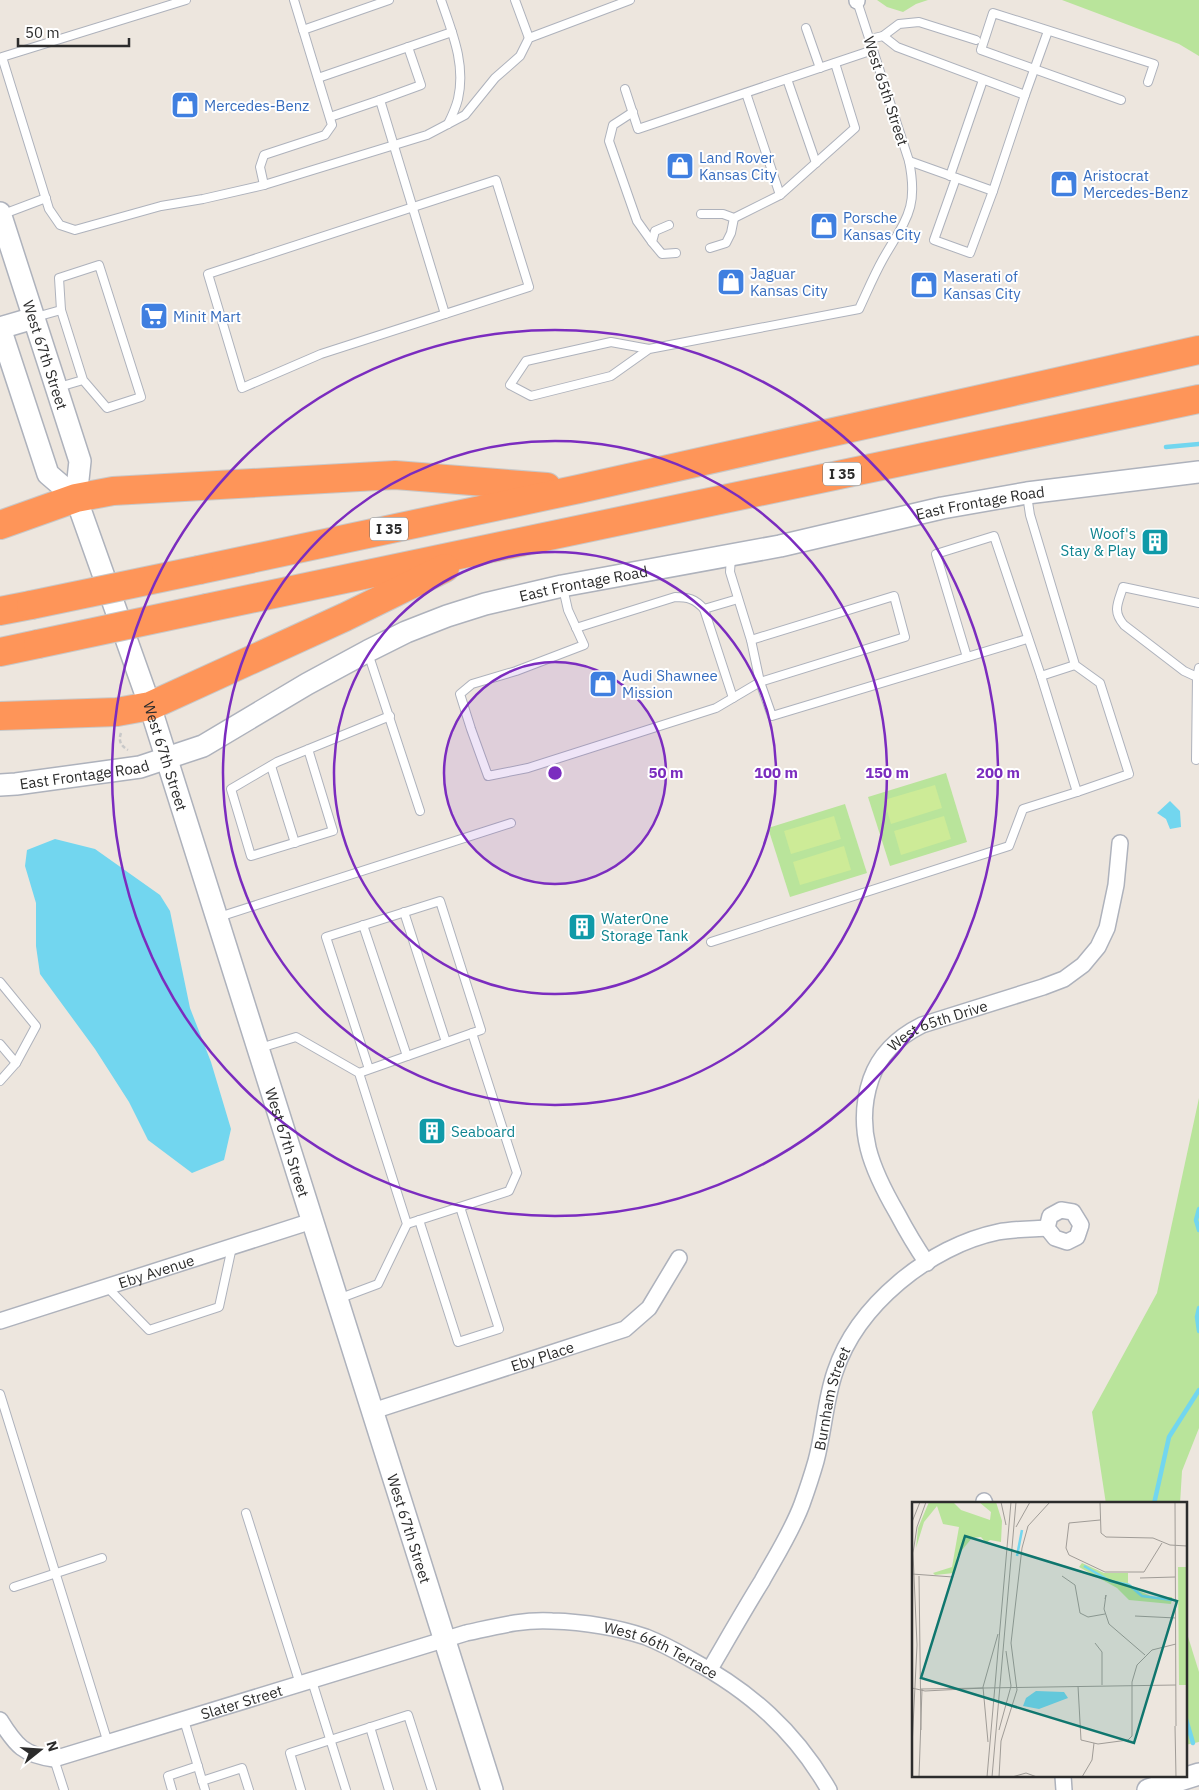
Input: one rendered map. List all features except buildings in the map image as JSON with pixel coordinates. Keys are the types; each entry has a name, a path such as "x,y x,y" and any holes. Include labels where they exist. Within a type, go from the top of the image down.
{"highway":[{"name":"I 35","path":"0,611 579,489 1199,350"},
{"name":"I 35","path":"0,652 1199,399"},
{"path":"0,526 76,498 113,492 396,476 579,489"},
{"path":"0,716 117,712 150,706 345,617 484,549"}],"street":[{"name":"West 67th Street","path":"0,214 80,460 76,498 150,706 492,1790"},
{"path":"0,328 34,318"},
{"name":"West 67th Street","path":"0,328 48,474 76,498"},
{"name":"East Frontage Road","path":"0,785 140,767 203,746 307,684 406,632 447,616 513,596 732,556 942,508 1027,494 1199,472"},
{"name":"West 65th Drive","path":"927,1262 915,1245 879,1182 866,1142 863,1121 866,1095 875,1067 889,1047 922,1025 1064,979 1083,965 1098,947 1107,928 1116,886 1120,842"},
{"name":"Eby Avenue","path":"0,1321 312,1221"},
{"name":"Burnham Street","path":"710,1669 784,1543 802,1504 816,1460 833,1379 848,1342 862,1320 885,1295 927,1262 967,1242 998,1232 1047,1228"},
{"name":"Eby Place","path":"373,1411 625,1329 649,1308 680,1258"},
{"name":"West 66th Terrace","path":"445,1640 466,1633 513,1623 550,1620 611,1628 646,1637 710,1669 766,1710 794,1738 819,1772 829,1790"},
{"name":"Slater Street","path":"0,1720 10,1736 22,1749 37,1756 54,1759 445,1640"},
{"path":"1148,1790 1199,1774"}],"lane":[{"path":"186,0 2,57 46,198 50,209 60,225 75,230 161,206 203,199 264,185 427,135 465,115 495,78 520,56 529,38 630,0"},
{"path":"264,185 260,167 264,155 325,135 332,126 294,0"},
{"path":"303,30 389,0"},
{"path":"441,0 457,48 461,79 458,100 448,124"},
{"path":"515,0 529,38"},
{"name":"West 65th Street","path":"649,349 859,308 882,259 909,216 913,182 909,161 857,0"},
{"path":"1120,100 981,50 994,13 1154,64 1148,82"},
{"path":"870,40 883,36 899,24 919,22 976,40"},
{"path":"806,28 820,68"},
{"path":"984,80 934,240 970,253 1048,31"},
{"path":"318,78 452,32"},
{"path":"883,36 897,47 1025,95"},
{"path":"330,117 421,85 408,47"},
{"path":"625,89 638,129 873,50"},
{"path":"701,214 723,214 734,218 780,195 855,128 835,63"},
{"path":"787,79 816,163"},
{"path":"746,93 780,195"},
{"path":"380,100 445,314"},
{"path":"633,112 613,125 608,141 637,221 662,254 676,253"},
{"path":"909,161 993,191"},
{"path":"496,180 529,287 321,354 242,388 208,274 413,207 496,180"},
{"path":"0,214 46,198"},
{"path":"710,248 726,243 734,218"},
{"path":"652,242 655,231 669,225"},
{"path":"99,265 141,397 107,408 83,380 61,310 59,278 99,265"},
{"path":"34,318 61,310"},
{"path":"610,342 649,349 611,376 531,396 510,385 526,362 610,342"},
{"path":"57,388 83,380"},
{"path":"711,942 1009,846 1024,809 1129,774 1100,683 1075,665 1030,515 1027,494"},
{"path":"967,657 936,554 994,536 1041,676 1077,792"},
{"path":"732,556 730,572 751,640 760,682 772,716 1027,639"},
{"path":"562,586 568,610 584,645 516,671 472,684 460,694 488,776 528,768 716,708 760,682 905,637 894,596 751,640"},
{"path":"1197,677 1184,671 1124,626 1118,618 1116,608 1123,587 1199,603"},
{"path":"576,628 657,601 675,597 688,597 697,601 704,609 732,698"},
{"path":"704,609 738,599"},
{"path":"368,651 420,811"},
{"path":"1041,676 1075,665"},
{"path":"1196,760 1197,677 1199,668"},
{"path":"308,749 333,831 251,856 231,789 271,766 308,749 390,716"},
{"path":"271,766 295,843"},
{"path":"217,918 511,823"},
{"path":"359,1073 481,1030 440,901 326,937 368,1069"},
{"path":"404,912 446,1042"},
{"path":"363,925 407,1056"},
{"path":"0,982 36,1026 16,1063 0,1081"},
{"path":"407,1224 510,1191 517,1173 472,1033"},
{"path":"258,1049 296,1037 359,1073 407,1224 378,1284 337,1299"},
{"path":"0,1044 16,1063"},
{"path":"420,1220 458,1342 499,1329 460,1207"},
{"path":"107,1287 149,1330 219,1307 232,1247"},
{"path":"0,1394 108,1743"},
{"path":"246,1513 306,1682 331,1740 346,1790"},
{"path":"14,1587 102,1558"},
{"path":"301,1790 290,1752 408,1715 432,1790"},
{"path":"184,1720 205,1790"},
{"path":"370,1728 389,1790"},
{"path":"54,1759 64,1790"},
{"path":"172,1790 168,1776 198,1766"},
{"path":"202,1781 242,1768 249,1790"}],"path":[{"path":"122,729 119,738 122,746 131,752"}],"green space":[{"path":"877,0 928,0 916,4 903,12 887,7"},
{"path":"1062,0 1199,0 1199,56 1179,44"},
{"path":"946,773 967,842 890,866 868,797"},
{"path":"935,785 942,808 891,824 884,800"},
{"path":"845,804 867,873 790,897 768,828"},
{"path":"834,816 841,839 791,854 784,831"},
{"path":"944,816 951,839 901,855 894,831"},
{"path":"844,846 851,870 800,885 793,862"},
{"path":"1199,1098 1199,1428 1182,1471 1180,1502 1106,1502 1092,1412 1157,1293"},
{"path":"1186,1630 1199,1672 1199,1742 1186,1745"}],"water":[{"path":"1170,801 1180,811 1181,827 1170,829 1166,819 1157,813"},
{"path":"55,839 95,849 160,895 170,911 190,1008 211,1062 231,1129 224,1160 192,1173 148,1140 129,1102 95,1049 40,974 36,946 36,903 25,866 27,850"}],"waterway":[{"path":"1166,447 1199,444"},
{"path":"1199,1209 1196,1220 1199,1230"},
{"path":"1199,1308 1197,1317 1199,1331"},
{"path":"1154,1502 1169,1437 1199,1390"},
{"path":"1186,1719 1193,1743"}],"place":[{"name":"Mercedes-Benz","path":"185,105"},
{"name":"Land Rover Kansas City","path":"680,166"},
{"name":"Aristocrat Mercedes-Benz","path":"1064,184"},
{"name":"Porsche Kansas City","path":"824,226"},
{"name":"Jaguar Kansas City","path":"731,282"},
{"name":"Maserati of Kansas City","path":"924,285"},
{"name":"Minit Mart","path":"154,316"},
{"name":"Woof's Stay & Play","path":"1155,542"},
{"name":"Audi Shawnee Mission","path":"603,684"},
{"name":"WaterOne Storage Tank","path":"582,927"},
{"name":"Seaboard","path":"432,1131"}]}
